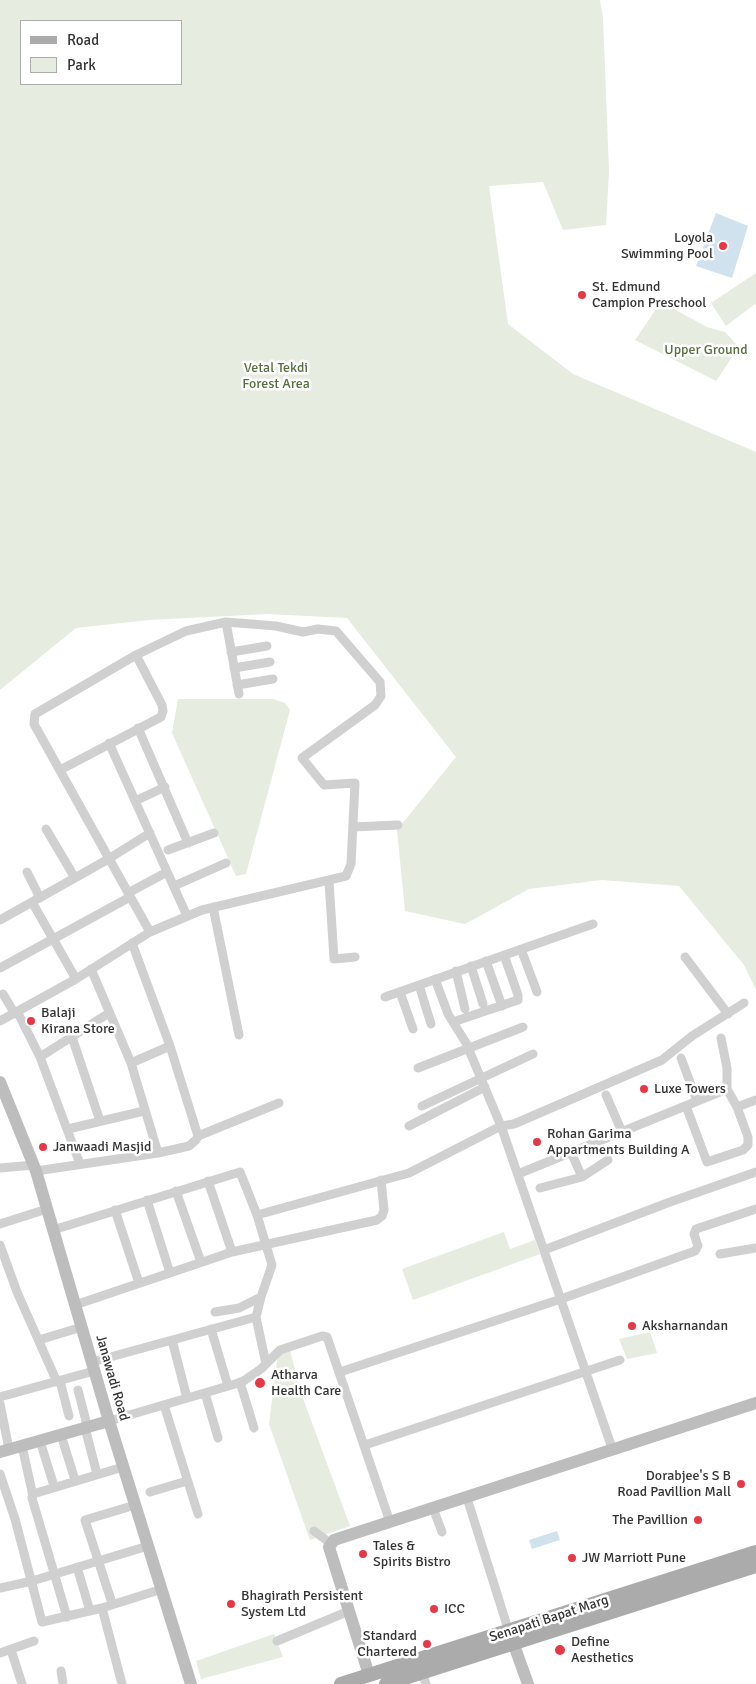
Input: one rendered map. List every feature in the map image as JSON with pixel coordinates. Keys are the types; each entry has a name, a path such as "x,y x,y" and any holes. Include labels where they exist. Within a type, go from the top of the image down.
{"main road":[{"name":"Senapati Bapat Marg","path":"386,1684 756,1552"},
{"name":"Senapati Bapat Marg","path":"340,1684 511,1638 756,1566"}],"street":[{"path":"226,622 238,689 274,679"},
{"path":"0,1021 76,979 150,932 187,916 212,907 342,878 348,873 351,864 355,783 324,785 302,758 375,705 381,696 380,682 336,631 318,629 303,632 276,626 226,622 186,631 136,655 35,714 34,724 150,932"},
{"path":"231,652 267,646"},
{"path":"60,770 138,728 156,721 163,711 136,655"},
{"path":"234,668 270,662"},
{"path":"138,728 188,842"},
{"path":"109,744 187,916"},
{"path":"135,801 165,787"},
{"path":"353,827 398,825"},
{"path":"46,829 75,878"},
{"path":"0,920 150,833"},
{"path":"168,850 214,833"},
{"path":"174,886 226,863"},
{"path":"27,872 36,900 54,940 76,979"},
{"path":"0,968 54,940 167,872"},
{"path":"329,881 334,959 354,957"},
{"path":"212,907 239,1035"},
{"path":"385,997 593,924"},
{"path":"132,943 170,1046 198,1136"},
{"path":"521,949 537,992"},
{"path":"453,1022 516,1001 518,997 504,955"},
{"path":"685,957 728,1014"},
{"path":"486,961 502,1006"},
{"path":"471,966 483,1004"},
{"path":"91,969 131,1063 158,1153"},
{"path":"456,971 465,1009"},
{"path":"435,979 453,1022 469,1048 501,1126 612,1448"},
{"path":"419,985 431,1024"},
{"path":"400,992 413,1029"},
{"path":"3,994 17,1013 40,1057 80,1164"},
{"path":"257,1214 409,1173 501,1126 514,1124 662,1060 692,1036 744,1003"},
{"path":"40,1057 109,1013"},
{"path":"418,1068 523,1027"},
{"path":"72,1037 100,1121"},
{"path":"686,1106 708,1162 743,1150 748,1145 748,1137 737,1107 727,1089 728,1068 721,1038"},
{"path":"131,1063 170,1046"},
{"path":"422,1106 480,1077 533,1054"},
{"path":"681,1058 697,1101"},
{"name":"Janawadi Road","path":"0,1082 35,1168 109,1421 191,1684"},
{"path":"409,1126 485,1087"},
{"path":"518,1174 727,1089"},
{"path":"606,1095 622,1132"},
{"path":"737,1107 756,1100"},
{"path":"0,1168 35,1168 80,1164 158,1153 190,1146 198,1136 280,1103"},
{"path":"68,1129 144,1111"},
{"path":"571,1152 582,1177"},
{"path":"540,1188 582,1177 608,1160"},
{"path":"53,1230 208,1181 238,1172 241,1173 267,1242 272,1265 256,1317 266,1364"},
{"path":"544,1250 670,1202 756,1172"},
{"path":"75,1305 201,1262 267,1242 380,1218 384,1210 381,1180"},
{"path":"208,1181 232,1252"},
{"path":"176,1191 201,1262"},
{"path":"147,1200 170,1273"},
{"path":"0,1224 47,1209"},
{"path":"340,1372 561,1299 695,1251 698,1246 694,1234 696,1229 756,1209"},
{"path":"115,1210 139,1284"},
{"path":"0,1245 58,1381 69,1416"},
{"path":"720,1254 756,1248"},
{"path":"215,1312 239,1308 261,1297"},
{"path":"0,1397 58,1381 93,1366 172,1340 256,1317"},
{"path":"39,1340 82,1327"},
{"path":"211,1329 228,1386"},
{"path":"10,1449 240,1382 266,1364 280,1350 322,1336 329,1339 390,1522"},
{"path":"172,1340 187,1398"},
{"path":"365,1446 620,1360"},
{"path":"240,1382 254,1428"},
{"path":"78,1390 86,1421 85,1428 97,1474"},
{"path":"205,1393 218,1438"},
{"path":"330,1543 612,1448 756,1403"},
{"path":"0,1404 10,1449 33,1496 67,1617"},
{"path":"164,1405 198,1514"},
{"path":"61,1435 76,1480"},
{"path":"40,1441 54,1486"},
{"path":"33,1496 36,1491 124,1467"},
{"path":"0,1474 32,1581 42,1622 102,1608 162,1589"},
{"path":"150,1492 187,1482"},
{"path":"467,1498 511,1638 528,1684"},
{"path":"110,1600 85,1520 135,1505"},
{"path":"434,1508 442,1532"},
{"path":"314,1531 330,1543"},
{"path":"330,1543 329,1547 369,1675"},
{"path":"0,1588 32,1581 148,1546"},
{"path":"77,1567 90,1611"},
{"path":"102,1608 122,1684"},
{"path":"277,1641 349,1612"},
{"path":"0,1653 34,1641"},
{"path":"11,1650 22,1684"},
{"path":"61,1671 63,1684"}],"green space":[{"name":"Vetal Tekdi Forest Area","path":"0,0 600,0 603,18 609,171 606,225 563,230 543,182 489,186 508,324 573,374 756,452 756,990 744,965 679,886 602,880 529,889 465,924 405,911 397,830 456,757 347,618 267,614 149,620 76,628 0,690"},
{"path":"756,273 756,306 755,304 726,326 711,303"},
{"name":"Upper Ground","path":"661,302 707,327 725,332 739,347 716,381 635,340"},
{"path":"178,699 273,699 285,703 290,710 246,874 236,876 172,733"},
{"path":"504,1232 510,1249 535,1240 540,1254 413,1300 402,1269"},
{"path":"650,1332 657,1353 627,1359 619,1339"},
{"path":"290,1350 301,1393 350,1526 310,1540 269,1424 278,1353"},
{"path":"274,1634 283,1657 201,1679 196,1661"}],"water":[{"name":"Loyola Swimming Pool","path":"716,213 748,226 732,278 696,266"},
{"path":"557,1531 560,1540 532,1549 529,1540"}],"place":[{"name":"Loyola Swimming Pool","path":"723,246"},
{"name":"St. Edmund Campion Preschool","path":"582,295"},
{"name":"Balaji Kirana Store","path":"31,1021"},
{"name":"Luxe Towers","path":"644,1089"},
{"name":"Rohan Garima Appartments Building A","path":"537,1142"},
{"name":"Janwaadi Masjid","path":"43,1147"},
{"name":"Aksharnandan","path":"632,1326"},
{"name":"Atharva Health Care","path":"260,1383"},
{"name":"Dorabjee's S B Road Pavillion Mall","path":"741,1484"},
{"name":"The Pavillion","path":"698,1520"},
{"name":"Tales & Spirits Bistro","path":"363,1554"},
{"name":"JW Marriott Pune","path":"572,1558"},
{"name":"Bhagirath Persistent System Ltd","path":"231,1604"},
{"name":"ICC","path":"434,1609"},
{"name":"Standard Chartered","path":"427,1644"},
{"name":"Define Aesthetics","path":"560,1650"}]}
